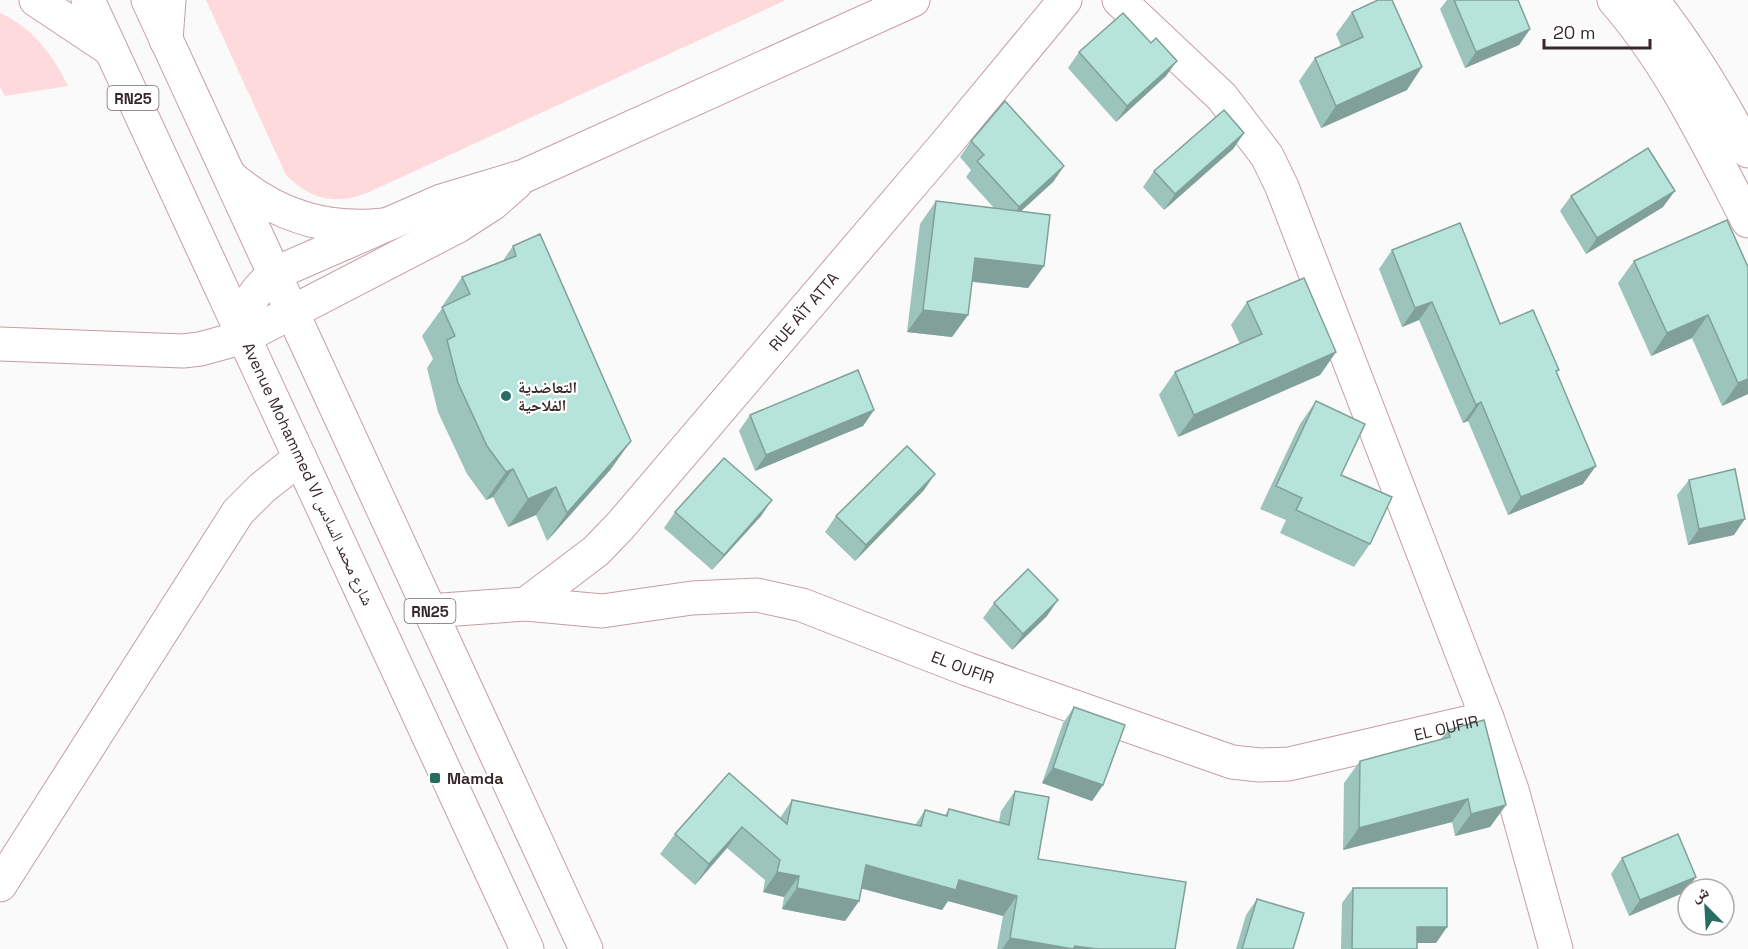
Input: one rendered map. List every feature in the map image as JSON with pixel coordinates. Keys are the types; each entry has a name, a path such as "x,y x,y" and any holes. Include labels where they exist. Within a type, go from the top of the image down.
{"main road":[{"path":"36,0 111,50"},
{"name":"Avenue Mohammed VI شارع محمد السادس","path":"88,0 527,949"},
{"name":"RN25","path":"148,0 228,175 276,273 586,949"},
{"path":"166,40 169,0"},
{"path":"244,337 244,318 250,300 261,284 276,273 461,193 524,176 913,0"},
{"name":"RUE AÏT ATTA","path":"526,604 596,551 621,525 945,145 1065,0"},
{"path":"1119,0 1222,96 1267,156 1282,187 1487,718 1512,790 1556,949"},
{"path":"1614,0 1656,56 1688,108 1748,221"},
{"path":"1652,0 1680,35 1715,89 1748,152"},
{"path":"228,175 266,204 289,215 336,226 384,225"},
{"path":"0,344 183,351 200,349 244,337 466,221 492,204 524,176"},
{"path":"0,885 238,512 262,488 300,458"},
{"name":"EL OUFIR","path":"429,610 526,604 602,611 692,598 757,595 802,604 967,669 1095,716 1232,762 1251,764 1288,764 1487,718"}],"shaded area":[{"path":"206,0 786,0 367,193 334,199 314,195 286,175"},
{"path":"0,13 32,34 56,63 68,86 5,96 0,87"}],"building":[{"path":"1378,0 1392,0 1422,67 1336,106 1315,58 1363,37 1352,12"},
{"path":"1454,0 1518,0 1530,29 1476,52"},
{"path":"1123,13 1151,43 1156,38 1177,61 1127,106 1079,52"},
{"path":"1005,101 1064,166 1019,207 977,161 984,155 971,141"},
{"path":"1224,110 1244,133 1175,194 1154,171"},
{"path":"1648,148 1675,191 1597,238 1571,196"},
{"path":"936,201 1050,215 1044,266 975,258 968,315 923,310"},
{"path":"1727,220 1748,267 1748,379 1738,383 1708,315 1667,333 1634,261"},
{"path":"1460,223 1500,324 1533,310 1596,466 1521,497 1481,402 1476,405 1432,302 1415,308 1392,250"},
{"name":"التعاضدية الفلاحية","path":"540,234 631,441 567,513 556,487 528,499 513,469 506,472 487,446 458,383 447,340 455,336 442,307 470,294 462,277 516,256 513,246"},
{"path":"1304,278 1336,352 1194,415 1175,372 1262,334 1247,302"},
{"path":"858,370 874,410 766,455 750,415"},
{"path":"1316,401 1365,424 1341,475 1392,497 1370,544 1296,510 1302,498 1276,486"},
{"path":"907,446 935,474 866,545 836,516"},
{"path":"724,458 772,500 724,555 675,512"},
{"path":"1735,469 1745,519 1699,529 1689,480"},
{"path":"1028,569 1058,600 1023,634 994,603"},
{"path":"1074,707 1125,725 1103,785 1053,768"},
{"path":"1484,720 1506,805 1471,814 1468,799 1359,828 1360,761 1450,737 1448,730"},
{"path":"729,773 787,824 792,800 921,826 925,810 947,816 949,809 1009,825 1015,791 1049,797 1038,859 1186,882 1175,949 1097,949 1075,946 1073,949 1010,938 1017,896 959,880 956,890 866,865 859,901 797,888 799,876 777,872 780,860 742,827 709,864 675,834"},
{"path":"1678,834 1696,877 1676,877 1676,885 1640,900 1622,858"},
{"path":"1353,888 1447,888 1447,927 1417,927 1417,949 1352,949"},
{"path":"1257,899 1304,913 1293,949 1242,949"}],"place":[{"name":"التعاضدية الفلاحية","path":"506,396"},
{"name":"Mamda","path":"435,778"}]}
